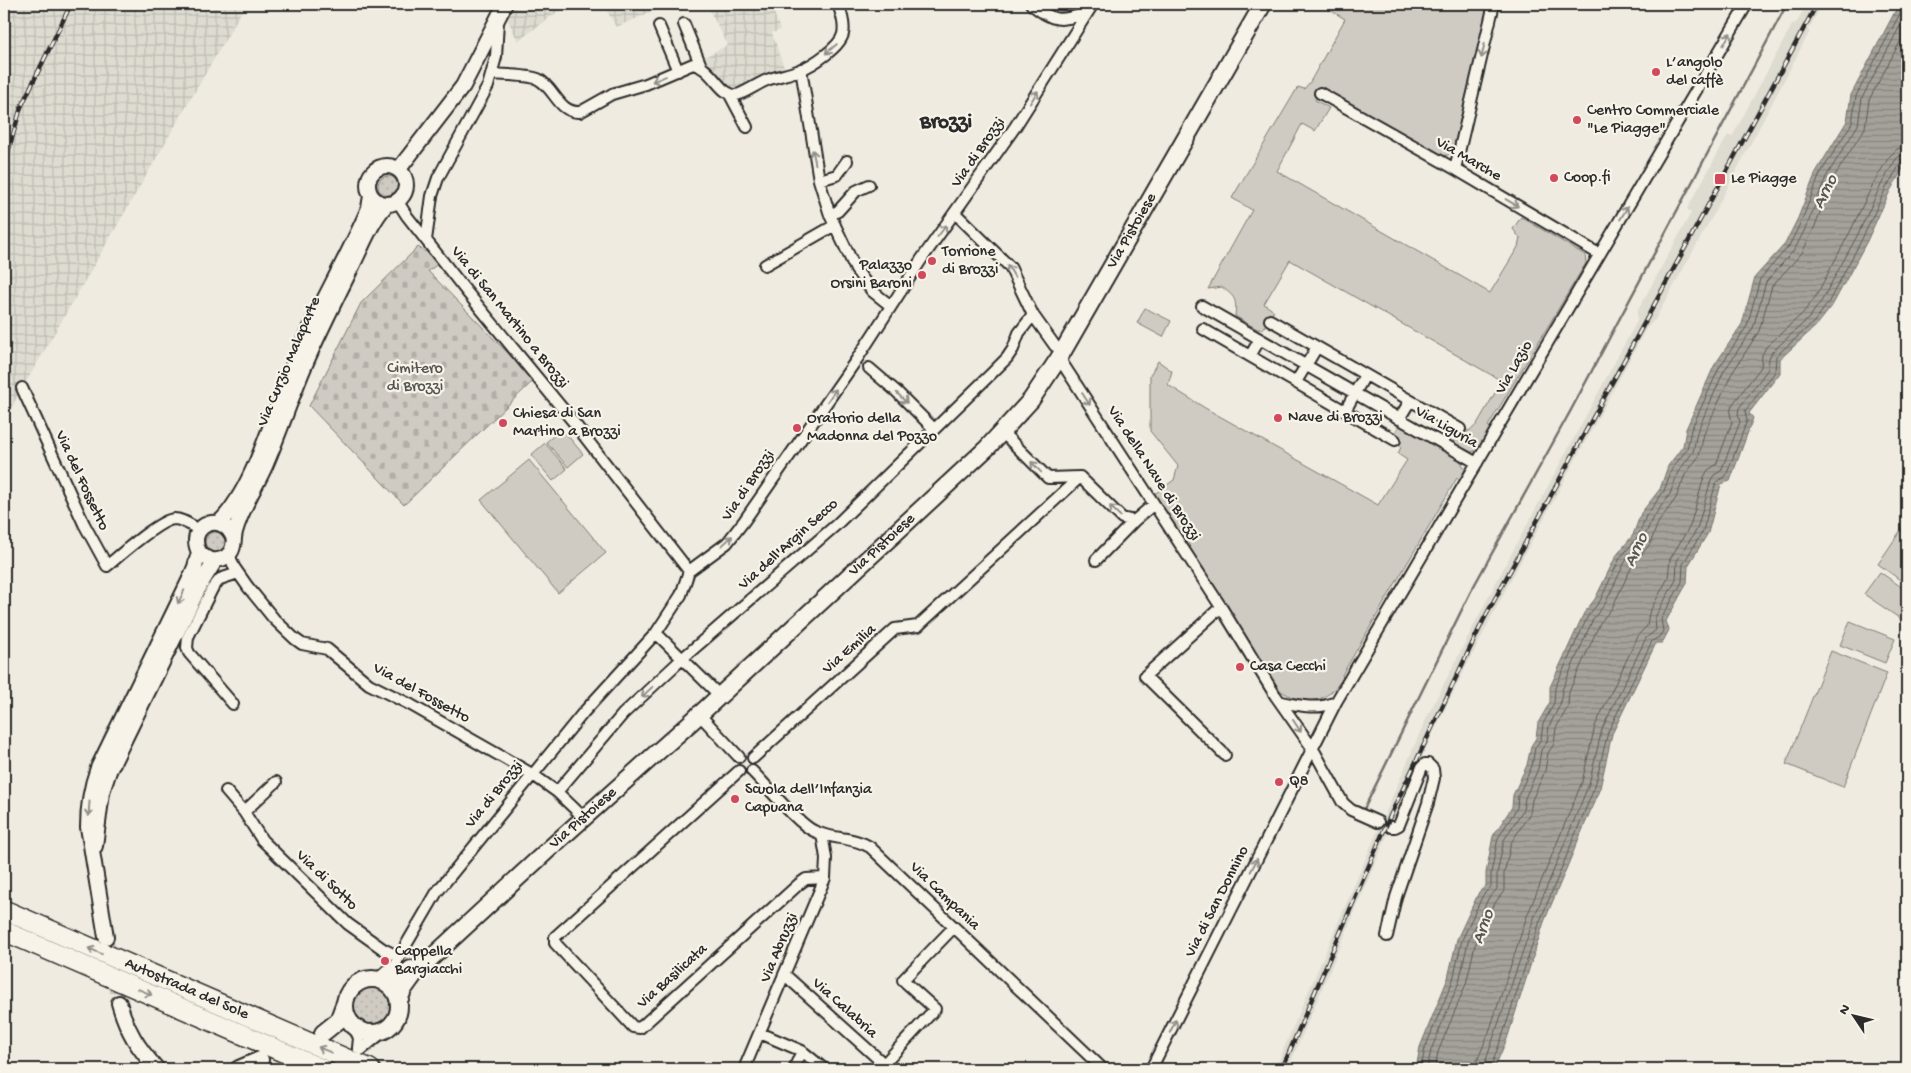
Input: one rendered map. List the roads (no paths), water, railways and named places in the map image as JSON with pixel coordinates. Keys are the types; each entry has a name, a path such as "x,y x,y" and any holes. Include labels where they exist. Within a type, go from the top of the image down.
{"highway":[{"name":"Autostrada del Sole","path":"4,910 370,1069"},
{"name":"Autostrada del Sole","path":"4,931 322,1069"}],"main road":[{"name":"Via Pistoiese","path":"384,1030 396,1018 403,990 416,972 1003,433 1031,400 1255,4"},
{"name":"Via Pistoiese","path":"354,1027 347,1019 344,1006 346,997 353,986 365,979 383,982 407,973 579,813 697,712 714,690 996,427 1024,395 1057,352 1263,4"},
{"path":"383,982 395,992 399,1001"},
{"path":"344,1006 338,1021 323,1033 354,1027 368,1034 384,1030"},
{"path":"239,1069 260,1060"}],"street":[{"path":"399,169 463,86 505,4"},
{"path":"684,24 701,66 722,88 736,95 756,85 801,69 832,50 841,40 844,32 840,4"},
{"path":"1031,4 1045,15 1058,20 1067,19 1090,8"},
{"path":"1455,169 1494,4"},
{"name":"Via Lazio","path":"1312,750 1336,702 1747,4"},
{"name":"Via di Brozzi","path":"383,982 393,970 437,892 582,713 656,633 681,595 689,571 732,537 862,363 891,306 1015,127 1090,8"},
{"path":"426,240 432,196 438,178 481,102 492,74 496,57 499,17"},
{"path":"659,26 678,71"},
{"path":"492,74 518,77 530,76 539,79 546,84 561,104 574,112 580,112 612,94 646,84 694,64 701,66"},
{"path":"801,69 818,180 830,215 856,270 867,286 891,306"},
{"path":"730,93 747,127"},
{"name":"Via Marche","path":"1320,93 1455,169 1599,254"},
{"path":"818,180 837,175 846,161"},
{"name":"Via Curzio Malaparte","path":"219,523 232,509 245,485 272,422 293,365 369,208 371,196 368,183 373,172 384,166 399,169 405,177 405,194 376,218 324,324 303,368 267,461 241,514 233,536 234,544 229,554"},
{"path":"830,215 838,211 856,191 869,185"},
{"path":"371,196 380,203 392,204"},
{"name":"Via di San Martino a Brozzi","path":"392,204 426,240 544,384 689,571"},
{"name":"Via della Nave di Brozzi","path":"955,213 1010,267 1033,315 1312,750 1343,803 1351,810 1378,822"},
{"path":"765,265 835,225"},
{"name":"Via Liguria","path":"1202,306 1477,463"},
{"name":"Via dell'Argin Secco","path":"557,792 623,714 683,658 836,525 1007,358 1013,349 1019,333 1033,315"},
{"name":"Via Liguria","path":"1270,320 1460,429"},
{"path":"1203,329 1395,440"},
{"path":"1250,356 1260,339"},
{"path":"1296,382 1317,347"},
{"path":"862,363 897,392 934,429"},
{"path":"1345,411 1364,375"},
{"name":"Via del Fossetto","path":"22,388 84,524 107,566 155,528 173,519 182,521 200,530"},
{"name":"Via Liguria","path":"1399,419 1410,400"},
{"path":"1003,433 1048,478 1080,477 1122,518 1134,522"},
{"name":"Via Emilia","path":"753,758 895,629 918,626 1059,494 1080,477"},
{"path":"1096,560 1154,504"},
{"path":"106,937 88,827 88,810 95,777 192,574 199,552 196,541 200,530 206,524 219,523 230,529 233,536"},
{"path":"199,552 206,558 215,561 229,554"},
{"name":"Via del Fossetto","path":"229,554 238,573 274,619 295,639 302,644 327,649 369,684 411,705 532,774 557,792 579,813"},
{"path":"93,857 102,792 109,771 195,593 215,561"},
{"path":"233,704 189,653 187,642 190,632 216,583 225,577 238,573"},
{"path":"1221,607 1146,676 1225,755"},
{"path":"656,633 714,690"},
{"path":"1281,702 1315,708 1336,702"},
{"path":"697,712 739,757"},
{"name":"Via di San Donnino","path":"1151,1069 1312,750"},
{"path":"745,754 753,758 755,766 752,771 744,774 739,771 736,765 739,757 745,754"},
{"path":"1387,936 1396,897 1428,803 1434,778 1432,769 1428,764 1422,767 1398,824 1393,827"},
{"name":"Via Basilicata","path":"739,771 554,940 554,943 633,1027 640,1028 799,884 806,879 825,878"},
{"name":"Via Campania","path":"752,771 802,823 813,831 856,840 870,847 1102,1069"},
{"path":"244,812 276,782"},
{"name":"Via di Sotto","path":"226,791 244,812 262,840 348,924 387,952 399,957"},
{"name":"Via Abruzzi","path":"744,1069 825,878 826,858 822,834"},
{"name":"Via Calabria","path":"785,976 887,1067 935,1009 903,980 954,927"},
{"path":"119,1003 130,1034 148,1064 157,1069"},
{"name":"Via Pistoiese","path":"354,1027 359,1038 359,1049 384,1030"},
{"path":"760,1033 802,1051 824,1069"},
{"path":"794,1069 802,1051"}],"water":[{"name":"Arno","path":"1899,4 1907,4 1907,162 1890,191 1867,241 1832,306 1817,325 1780,359 1780,373 1749,413 1753,418 1730,481 1721,484 1708,533 1688,566 1687,583 1666,621 1669,630 1662,643 1656,643 1612,734 1600,788 1544,922 1507,1039 1494,1069 1416,1069 1420,1047 1448,978 1457,939 1479,892 1486,886 1486,873 1493,836 1512,807 1513,795 1527,765 1531,746 1536,738 1538,723 1550,702 1550,687 1584,613 1595,599 1616,556 1633,535 1641,513 1660,489 1668,466 1683,446 1686,429 1714,366 1742,324 1755,277 1785,244 1798,218 1816,172 1847,121 1851,95"}],"waterway":[{"path":"1364,809 1470,593 1571,410 1787,4"}],"tunnel":[{"path":"106,937 119,1003"}],"railway":[{"path":"4,166 21,107 71,4"},
{"path":"1282,1069 1391,814 1483,621 1817,4"}],"place":[{"name":"L’angolo del caffè","path":"1656,72"},
{"name":"Centro Commerciale \"Le Piagge\"","path":"1577,120"},
{"name":"Coop.fi","path":"1554,178"},
{"name":"Le Piagge","path":"1720,179"},
{"name":"Torrione di Brozzi","path":"932,261"},
{"name":"Palazzo Orsini Baroni","path":"922,275"},
{"name":"Nave di Brozzi","path":"1278,418"},
{"name":"Chiesa di San Martino a Brozzi","path":"503,423"},
{"name":"Oratorio della Madonna del Pozzo","path":"797,428"},
{"name":"Casa Cecchi","path":"1240,667"},
{"name":"Q8","path":"1279,782"},
{"name":"Scuola dell’Infanzia Capuana","path":"735,799"},
{"name":"Cappella Bargiacchi","path":"385,961"}],"district":[{"name":"Brozzi","path":"946,123"}],"park label":[{"name":"Cimitero di Brozzi","path":"415,378"}]}
